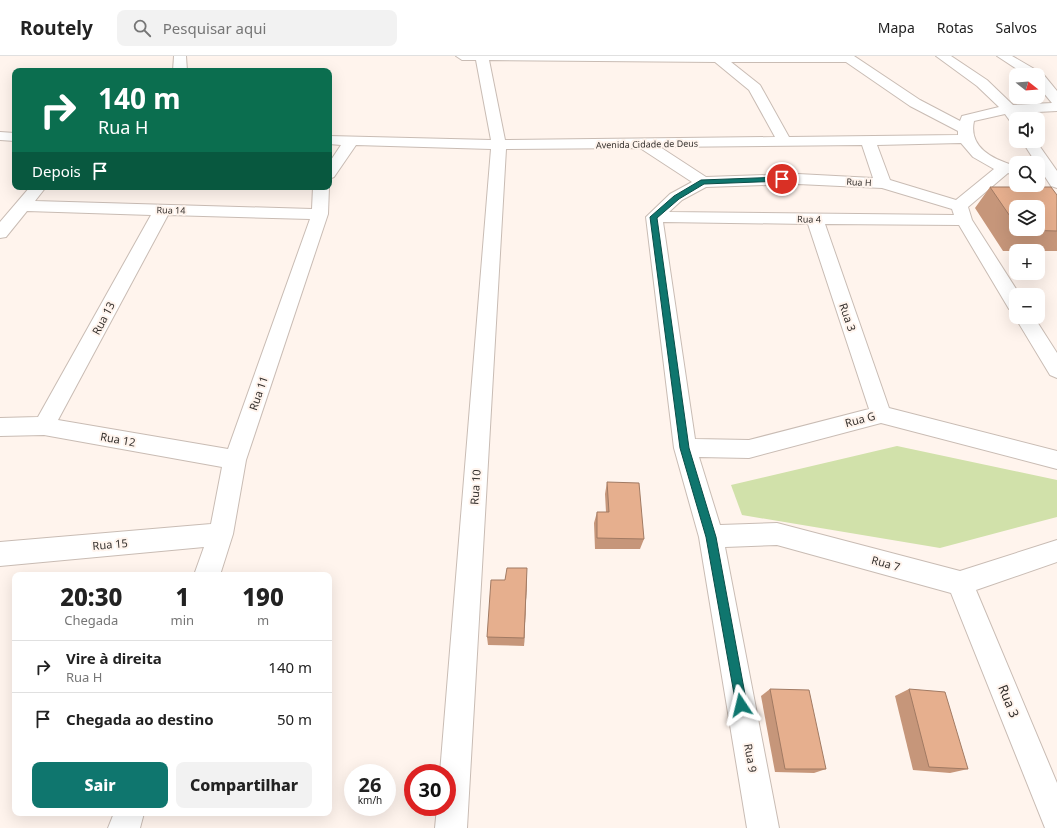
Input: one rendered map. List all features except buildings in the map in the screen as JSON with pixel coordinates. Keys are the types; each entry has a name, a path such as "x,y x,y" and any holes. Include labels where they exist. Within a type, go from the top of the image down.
{"street":[{"path":"180,56 180,68"},
{"path":"462,56 847,57 964,134 975,152 1009,169"},
{"name":"Rua 10","path":"451,828 498,146 482,56"},
{"path":"942,56 985,83 1010,112"},
{"path":"1003,56 1023,68"},
{"path":"717,57 755,88 785,142"},
{"path":"1045,77 1057,77"},
{"path":"1045,85 1057,100"},
{"path":"1025,112 1057,107"},
{"path":"964,134 967,119 985,112 1009,114"},
{"name":"Avenida Cidade de Deus","path":"332,140 498,146 868,140 964,134"},
{"path":"0,136 12,136"},
{"path":"332,170 352,140"},
{"path":"868,140 883,184"},
{"path":"645,144 703,182"},
{"path":"1045,159 1057,160"},
{"path":"1045,165 1057,182"},
{"path":"1009,171 961,213 1009,292"},
{"name":"Rua H","path":"654,217 676,197 703,182 798,179 883,184 961,213"},
{"path":"1045,179 1057,182"},
{"path":"0,233 36,190"},
{"name":"Rua 11","path":"208,572 221,534 235,460 320,214 321,190"},
{"name":"Rua 14","path":"23,206 320,214"},
{"name":"Rua 13","path":"44,426 162,210"},
{"name":"Rua 4","path":"654,217 815,219 961,213"},
{"name":"Rua 9","path":"654,217 685,448 711,537 763,828"},
{"name":"Rua 3","path":"815,219 881,414"},
{"path":"1028,324 1057,370"},
{"name":"Rua G","path":"685,448 749,449 881,414 1057,460"},
{"name":"Rua 12","path":"0,427 44,426 235,460"},
{"name":"Rua 15","path":"0,554 221,534"},
{"name":"Rua 7","path":"711,537 777,534 960,583"},
{"path":"960,583 1057,551"},
{"name":"Rua 3","path":"960,583 1057,820"},
{"path":"124,828 128,816"}],"green space":[{"path":"897,446 1057,480 1057,517 940,548 742,515 731,485"}],"route":[{"path":"741,705 711,537 685,448 654,217 676,197 703,182 782,179"}]}
